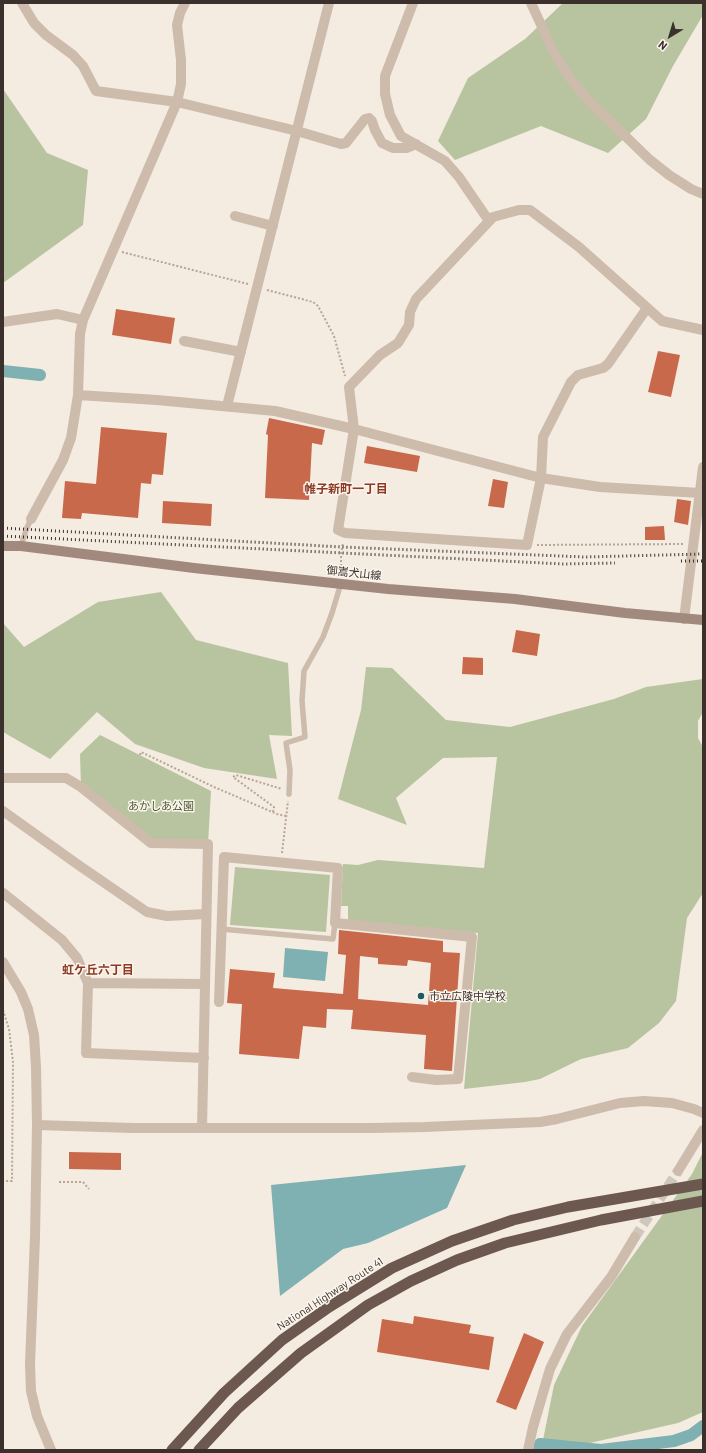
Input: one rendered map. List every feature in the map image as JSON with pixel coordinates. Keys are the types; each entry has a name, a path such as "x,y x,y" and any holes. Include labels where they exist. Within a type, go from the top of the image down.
{"highway":[{"name":"National Highway Route 41","path":"172,1450 224,1393 282,1340 329,1307 392,1268 452,1241 514,1220 568,1207 703,1184"},
{"path":"199,1450 238,1408 301,1353 368,1305 412,1281 457,1260 506,1243 601,1220 703,1202"}],"main road":[{"name":"御嵩犬山線","path":"3,546 21,546 186,567 515,599 703,620"}],"street":[{"path":"22,3 34,23 46,35 73,54 83,66 96,91 177,102 297,131 341,144 346,143 365,119 369,118 372,121 382,143 393,148 407,148 416,144"},
{"path":"31,519 53,482 71,438 78,395 80,334 83,320 177,102 181,84 181,60 177,25 180,13 185,3"},
{"path":"227,406 329,3"},
{"path":"413,3 385,76 385,94 390,115 401,136 445,161 459,177 489,221"},
{"path":"531,3 555,55 572,82 590,102 650,160 669,175 691,189 703,194"},
{"path":"647,308 608,364 603,368 578,375 571,382 543,437 541,478 527,545 345,533 338,530 354,429 349,387 380,355 398,343 409,325 410,312 416,299 493,217 520,210 530,210 579,247 662,321 703,330"},
{"path":"235,216 273,226"},
{"path":"3,322 57,314 83,320"},
{"path":"184,341 240,352"},
{"path":"78,395 227,406 282,413 354,429 541,478 600,487 700,494"},
{"path":"684,619 703,467"},
{"path":"3,778 66,778 80,787 151,843 208,844 202,1128"},
{"path":"3,811 147,912 167,916 206,914"},
{"path":"219,1002 224,857 281,860 338,868 335,923 472,937 458,1079 436,1080 412,1077"},
{"path":"3,893 62,940 77,958 88,983 86,1053 204,1058"},
{"path":"3,962 22,992 28,1009 34,1035 36,1067 36,1125 35,1236 30,1364 31,1391 36,1416 51,1450"},
{"path":"88,983 205,984"},
{"path":"36,1125 133,1128 371,1128 540,1122 557,1119 620,1102 644,1101 672,1103 703,1113"},
{"path":"678,1171 703,1130"},
{"path":"528,1450 533,1427 550,1369 567,1334 611,1277 634,1237"}],"lane":[{"path":"21,546 31,519"},
{"path":"289,792 290,770 286,743 305,736 302,702 304,671 323,637 341,583"},
{"path":"221,929 333,939 335,923"}],"path":[{"path":"341,583 341,553 345,533"},
{"path":"527,545 693,544"},
{"path":"140,755 141,752 214,787 286,816"},
{"path":"273,812 274,807 233,778 236,775 289,792 281,860"},
{"path":"3,1010 9,1029 13,1062 12,1181 3,1181"},
{"path":"59,1182 83,1182 89,1189"}],"green space":[{"path":"563,3 703,3 703,15 673,66 646,119 608,153 541,126 455,160 438,141 468,78 525,39"},
{"path":"3,89 47,153 88,170 83,225 3,283"},
{"path":"161,592 196,640 288,663 292,736 269,735 277,779 204,768 135,744 97,712 50,759 3,732 3,623 24,647 98,602"},
{"path":"366,667 392,668 446,720 510,727 614,699 646,687 703,679 703,712 698,721 698,738 703,747 703,893 687,918 676,1001 659,1023 628,1048 581,1059 540,1079 464,1089 478,933 348,920 348,906 341,906 343,864 358,865 378,860 484,868 497,757 443,758 396,798 407,825 338,799 361,710"},
{"name":"あかしあ公園","path":"100,735 211,791 208,844 151,843 81,787 80,754"},
{"path":"235,867 330,875 326,932 230,925"},
{"path":"703,1152 703,1412 678,1423 559,1450 541,1450 554,1385 582,1326 692,1174"}],"water":[{"path":"285,948 328,952 325,981 283,977"},
{"path":"466,1165 447,1208 368,1243 343,1249 280,1296 271,1185"}],"building":[{"path":"116,309 175,318 171,344 112,335"},
{"path":"658,351 680,355 671,397 648,392"},
{"path":"269,418 325,430 322,445 312,443 309,500 265,498 268,435 266,434"},
{"path":"101,427 167,433 163,475 152,474 151,484 141,483 138,518 82,513 81,519 62,518 65,481 96,484"},
{"path":"367,446 420,456 417,472 364,463"},
{"path":"493,479 508,482 504,508 488,506"},
{"path":"677,499 691,501 688,525 674,522"},
{"path":"163,501 212,504 211,526 162,523"},
{"path":"664,526 665,540 645,540 645,527"},
{"path":"516,630 540,634 537,656 512,652"},
{"path":"463,657 483,658 483,675 462,674"},
{"path":"339,930 443,941 443,952 460,953 452,1071 424,1069 426,1035 351,1029 353,1010 327,1009 326,1028 303,1026 299,1059 239,1054 242,1004 227,1003 230,969 275,973 273,988 343,994 346,955 338,954","holes":["360,956 378,958 378,964 407,966 408,960 431,963 428,1005 358,999"]},
{"path":"69,1152 121,1153 121,1170 69,1169"},
{"path":"414,1316 471,1325 469,1333 494,1337 489,1370 377,1352 382,1319 413,1324"},
{"path":"524,1333 544,1342 516,1410 496,1402"}],"waterway":[{"path":"3,371 40,375"},
{"path":"539,1450 540,1444 601,1450 674,1441 691,1435 703,1426"}],"tunnel":[{"path":"635,1237 678,1171"}],"railway":[{"path":"3,528 342,547 585,557 703,554"},
{"path":"3,536 563,564 615,563"},
{"path":"681,561 703,561"}],"place":[{"name":"市立広陵中学校","path":"421,996"}],"district":[{"name":"帷子新町一丁目","path":"346,489"},
{"name":"虹ケ丘六丁目","path":"98,970"}]}
